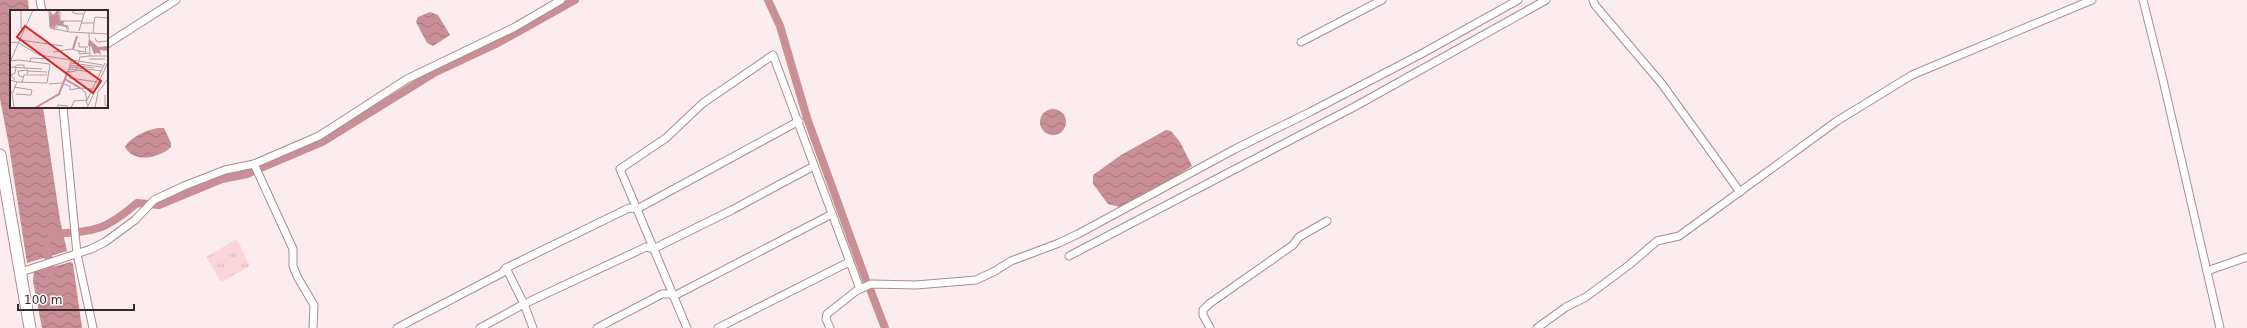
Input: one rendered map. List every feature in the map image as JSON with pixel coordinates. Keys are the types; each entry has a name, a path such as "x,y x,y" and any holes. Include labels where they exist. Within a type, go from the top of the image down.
{"main road":[{"path":"0,155 30,328"}],"street":[{"path":"40,0 42,10"},
{"path":"108,43 176,0"},
{"path":"21,272 77,254 105,242 123,230 154,200 205,177 254,164 319,136 407,79 515,27 561,0"},
{"path":"1301,42 1382,0"},
{"path":"830,328 826,319 827,314 860,289 871,284 880,283 916,284 966,282 987,275 1011,261 1059,243 1078,234 1234,149 1310,112 1423,53 1518,0"},
{"path":"1069,256 1354,107 1546,0"},
{"path":"1593,0 1595,5 1662,84 1740,192"},
{"path":"1537,328 1566,307 1586,297 1621,271 1657,241 1673,239 1679,236 1837,121 1912,75 2092,0"},
{"path":"2143,0 2220,328"},
{"path":"687,328 620,169 666,138 702,103 773,55 799,121 814,166 860,289"},
{"path":"63,108 77,254 92,328"},
{"path":"397,328 502,273 506,268 629,208 637,209 799,121"},
{"path":"254,164 293,249 293,266 298,278 314,305 313,328"},
{"path":"480,328 524,304 646,247 653,248 732,210 814,166"},
{"path":"674,296 832,214"},
{"path":"1210,328 1202,315 1209,304 1293,245 1299,237 1326,221"},
{"path":"2207,272 2247,257"},
{"path":"718,328 849,262"},
{"path":"506,268 524,304 533,328"},
{"path":"597,328 662,294 667,293 674,296"}],"green space":[{"path":"237,239 250,266 221,282 206,257"}],"water":[{"path":"0,0 28,0 29,10 10,10 10,108 43,108 60,220 67,251 27,263 9,146 0,99"},
{"path":"430,12 438,15 450,35 433,46 427,43 416,22 418,17"},
{"path":"1053,109 1062,113 1066,122 1062,131 1053,135 1044,131 1040,122 1044,113"},
{"path":"164,128 171,143 171,147 166,151 147,158 134,156 125,147 135,137 149,130"},
{"path":"1166,130 1171,131 1180,142 1192,166 1177,176 1120,207 1108,204 1093,184 1093,175 1121,155"},
{"path":"71,262 73,264 82,328 42,328 33,281 34,272"}],"waterway":[{"path":"52,234 89,231 107,225 137,203 159,205 222,179 247,174 322,142 434,73 496,44 575,0"},
{"path":"768,0 780,26 807,118 866,280"},
{"path":"47,245 51,278"},
{"path":"870,289 885,328"}]}
